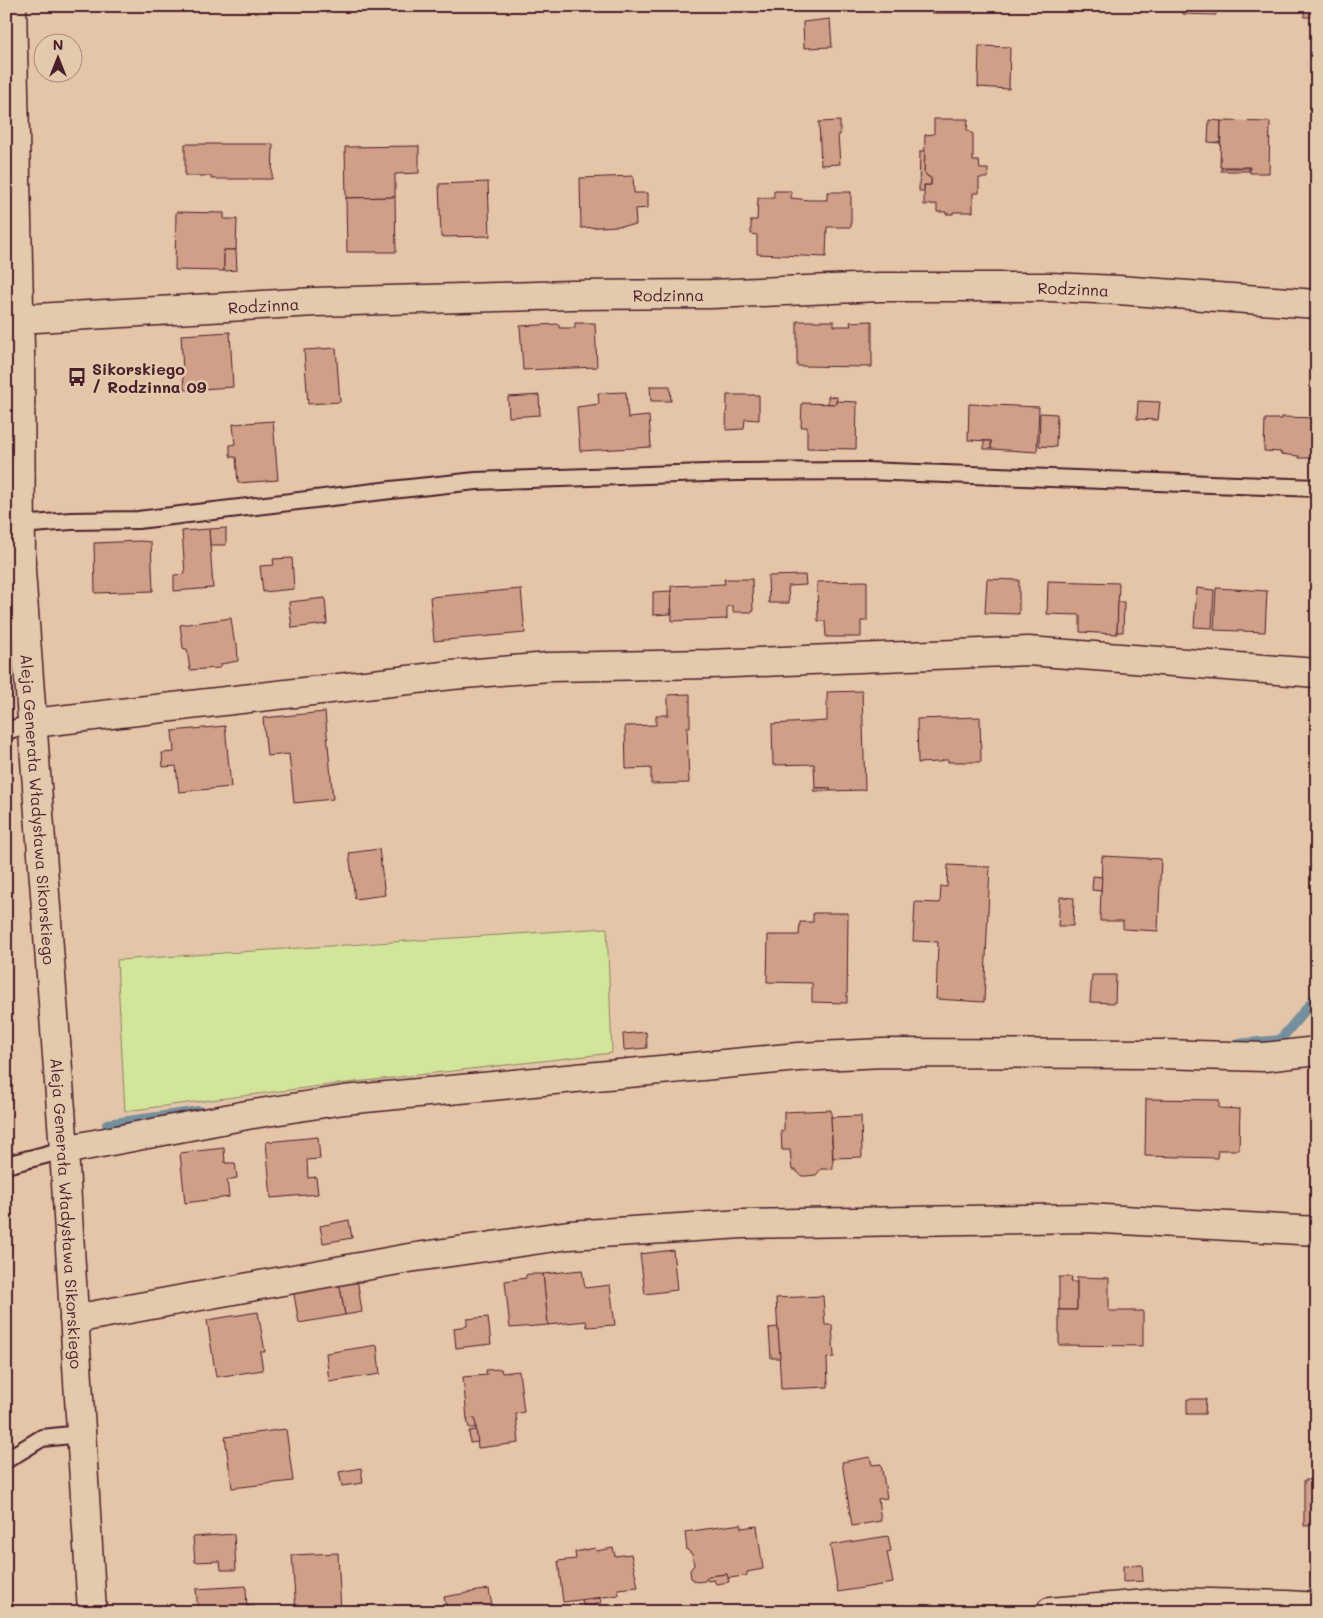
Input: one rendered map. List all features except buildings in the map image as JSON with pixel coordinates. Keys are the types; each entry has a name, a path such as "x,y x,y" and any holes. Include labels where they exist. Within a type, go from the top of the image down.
{"street":[{"name":"Aleja Generała Władysława Sikorskiego","path":"12,6 11,165 19,319 13,527 21,571 33,722 64,1150 92,1612"},
{"name":"Rodzinna","path":"19,319 325,301 572,294 711,294 880,287 1108,289 1317,304"},
{"path":"33,722 452,675 549,667 710,664 1028,651 1317,673"},
{"path":"64,1150 247,1115 344,1100 798,1056 884,1053 1151,1054 1264,1057 1317,1052"},
{"path":"74,1319 409,1258 569,1235 742,1224 1088,1218 1317,1231"},
{"path":"1050,1612 1171,1602 1317,1607"}],"lane":[{"path":"13,527 71,522 138,520 476,481 735,472 866,471 1317,488"},
{"path":"6,731 33,722"},
{"path":"6,1165 64,1150"},
{"path":"6,1460 42,1438 81,1434"}],"green space":[{"path":"607,928 612,1053 320,1086 125,1111 117,960"}],"waterway":[{"path":"1236,1044 1280,1040 1317,996"},
{"path":"107,1124 200,1111"}],"place":[{"name":"Sikorskiego / Rodzinna 09","path":"77,377"}]}
